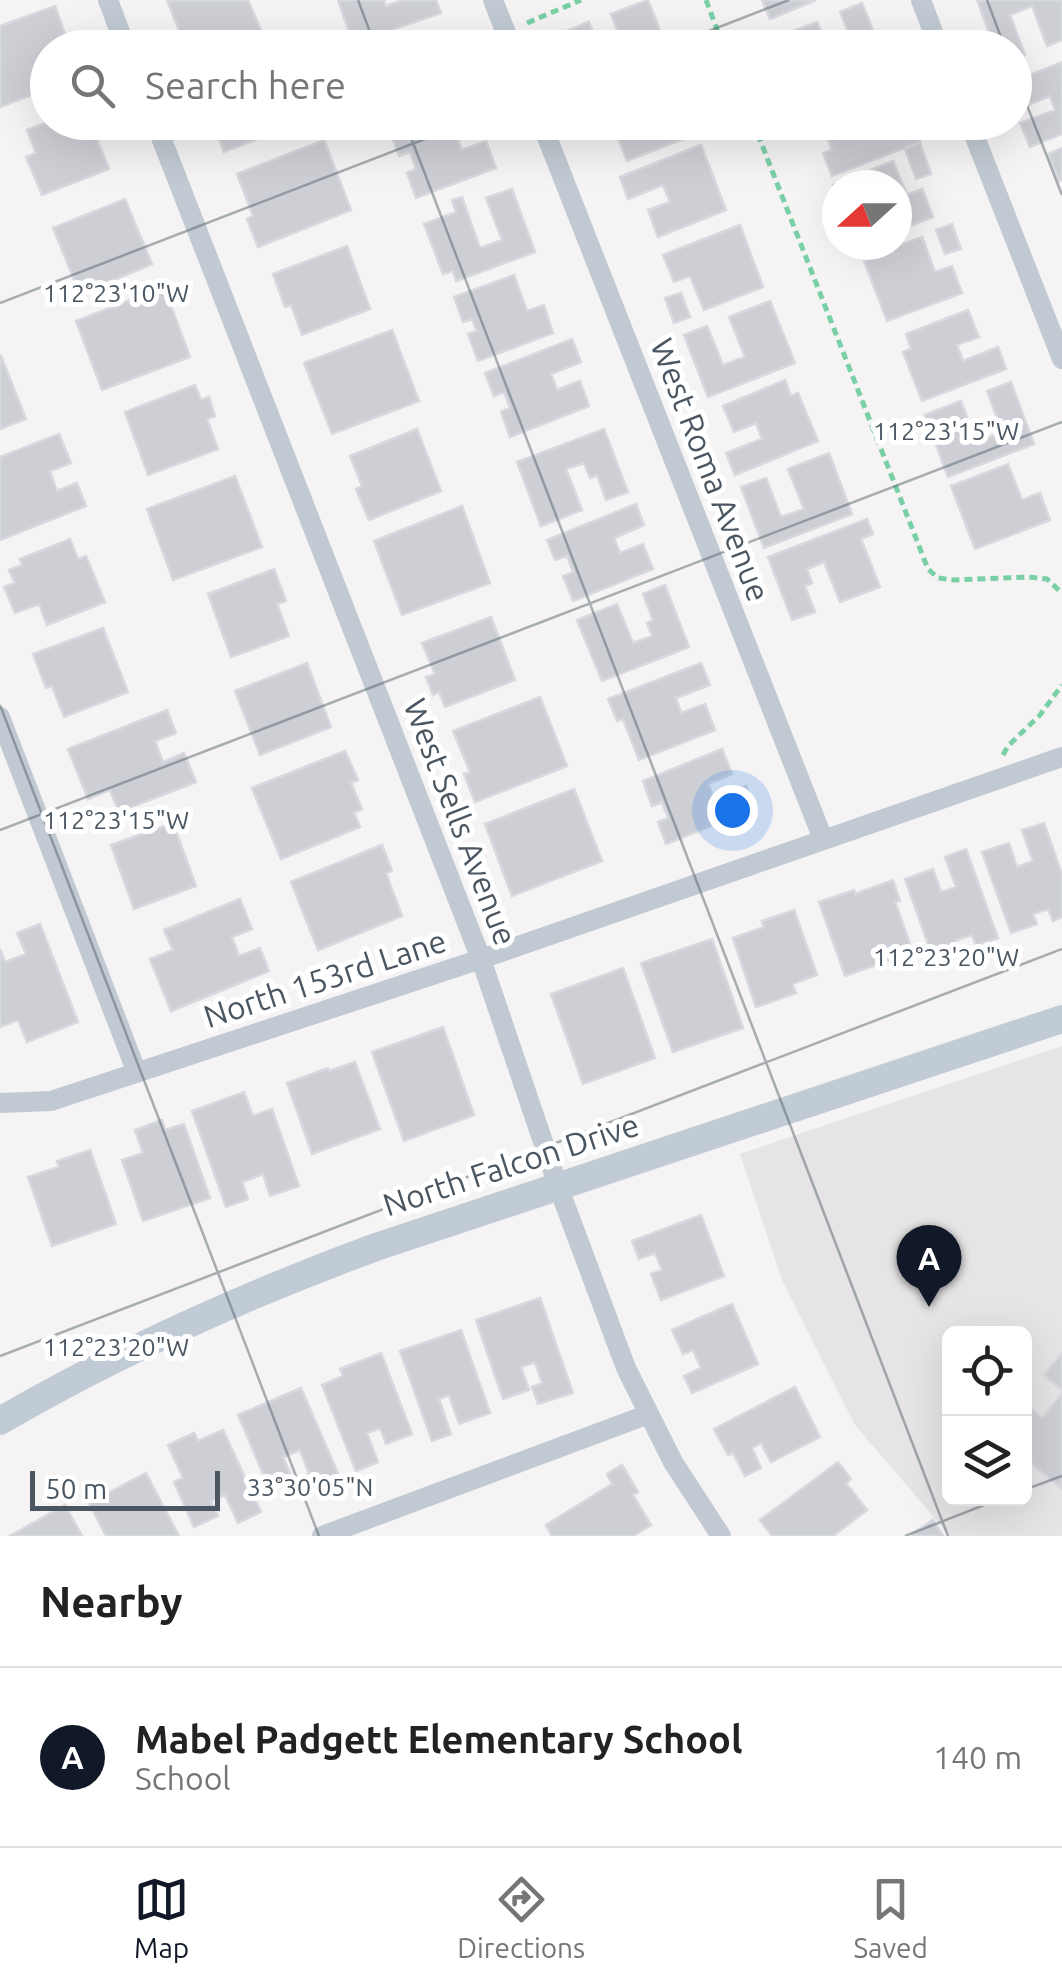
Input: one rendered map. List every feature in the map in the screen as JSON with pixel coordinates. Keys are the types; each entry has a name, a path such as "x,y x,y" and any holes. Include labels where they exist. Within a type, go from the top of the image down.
{"street":[{"path":"108,0 119,30"},
{"path":"493,0 505,30"},
{"path":"920,0 932,30"},
{"name":"West Sells Avenue","path":"163,140 482,959 558,1186 619,1350 673,1462 720,1536"},
{"name":"West Roma Avenue","path":"549,140 823,839"},
{"path":"976,140 1062,359"},
{"path":"1,722 138,1073"},
{"name":"North 153rd Lane","path":"0,1102 52,1101 482,959 1062,757"},
{"name":"North Falcon Drive","path":"0,1421 111,1359 260,1291 376,1247 1062,1019"},
{"path":"322,1536 649,1414"}],"path":[{"path":"527,30 582,0"},
{"path":"706,0 717,30"},
{"path":"761,140 928,569 938,578 953,580 1029,576 1047,579 1062,593"},
{"path":"978,785 1008,746 1040,716 1062,685"}],"shaded area":[{"path":"1062,1046 1062,1536 950,1536 855,1425 782,1280 740,1154"}],"building":[{"path":"167,0 248,0 261,30 179,30"},
{"path":"338,0 384,0 386,6 403,0 436,0 441,13 391,30 348,30"},
{"path":"648,0 660,30 617,30 611,14"},
{"path":"762,0 816,0 770,19"},
{"path":"977,0 1062,0 1062,40 1047,46 1032,6 1010,15 1016,30 988,30"},
{"path":"862,3 873,30 848,30 840,12"},
{"path":"55,6 64,30 30,30 30,96 0,107 0,26"},
{"path":"589,22 592,30 569,30"},
{"path":"817,22 820,30 796,30"},
{"path":"1062,62 1062,134 1030,147 1027,140 1032,140 1032,119 1055,110 1050,96 1032,103 1032,74"},
{"path":"31,140 97,140 109,169 42,195 26,157 36,153"},
{"path":"220,140 255,140 224,152"},
{"path":"324,140 351,210 258,247 247,219 253,216 237,174"},
{"path":"393,140 458,140 462,150 486,141 496,168 416,198 407,173 416,169 410,152 399,156"},
{"path":"619,140 681,140 627,161"},
{"path":"828,140 920,142 848,170 830,170 823,153 832,150"},
{"path":"920,143 931,174 916,179 905,149"},
{"path":"701,145 726,210 658,237 648,210 670,202 663,185 628,199 620,177"},
{"path":"1062,148 1062,180 1059,181 1048,154"},
{"path":"893,161 897,170 870,170"},
{"path":"512,189 535,252 456,281 453,271 443,274 424,224 456,212 452,200 462,197 480,248 502,240 486,198"},
{"path":"922,189 933,217 912,225 912,193"},
{"path":"125,199 152,264 80,294 53,228"},
{"path":"952,224 961,249 945,254 936,230"},
{"path":"740,225 763,287 704,310 690,276 674,282 663,255"},
{"path":"922,237 935,272 952,266 962,293 887,321 864,260 912,260 912,241"},
{"path":"347,246 370,309 302,335 291,305 285,307 273,274"},
{"path":"514,275 527,311 544,305 553,333 478,361 468,334 477,331 472,319 463,322 454,297"},
{"path":"164,287 190,357 102,390 76,321"},
{"path":"681,293 690,317 674,323 665,298"},
{"path":"770,301 795,363 708,397 684,335 707,326 723,365 745,357 729,317"},
{"path":"968,310 979,337 957,345 963,361 998,347 1006,369 922,401 903,352 911,349 906,334"},
{"path":"392,330 419,401 332,434 304,363"},
{"path":"572,339 581,362 551,374 557,390 580,381 589,406 510,437 501,412 510,408 504,392 494,396 485,373"},
{"path":"0,357 26,419 0,429"},
{"path":"785,380 791,396 798,393 818,441 735,475 726,453 762,439 756,423 734,432 723,406"},
{"path":"1011,382 1034,444 948,477 925,415 961,401 976,442 997,434 992,420 997,417 987,391"},
{"path":"195,385 201,400 209,397 215,416 207,419 218,449 148,475 125,412"},
{"path":"417,429 441,491 369,520 356,489 362,486 350,456"},
{"path":"604,429 628,492 606,500 597,475 590,478 584,463 566,469 582,510 541,526 517,462"},
{"path":"59,434 71,463 50,471 57,491 77,483 86,506 0,540 0,457"},
{"path":"829,453 852,514 764,548 741,487 766,478 781,517 804,509 788,469"},
{"path":"1008,464 1022,500 1040,493 1050,520 975,549 951,486"},
{"path":"235,476 262,547 173,580 147,509"},
{"path":"636,504 644,525 614,538 620,553 643,544 653,569 573,601 563,576 573,572 567,556 555,560 547,540"},
{"path":"462,506 490,583 402,615 374,541"},
{"path":"867,519 873,534 861,539 880,587 840,602 824,562 807,569 812,583 805,586 815,612 792,620 768,557"},
{"path":"70,539 78,559 86,556 105,602 47,625 39,604 15,613 4,587 15,583 9,570 22,565 20,559"},
{"path":"274,569 286,601 277,604 289,636 231,657 208,594"},
{"path":"665,585 689,647 602,681 577,620 617,604 633,643 652,636 647,623 653,620 643,594"},
{"path":"491,617 515,680 445,707 439,692 433,695 426,677 435,674 422,643"},
{"path":"103,628 128,692 64,717 52,686 46,688 33,654"},
{"path":"307,663 331,727 260,755 235,691"},
{"path":"701,663 710,685 676,698 681,713 705,704 715,730 639,760 623,719 617,721 608,699"},
{"path":"540,697 567,766 475,802 464,774 470,772 453,731"},
{"path":"167,710 176,733 155,741 163,762 184,753 196,782 119,812 110,790 88,799 68,749"},
{"path":"722,749 732,774 708,784 714,799 746,786 755,808 666,844 658,822 668,818 662,802 652,806 643,781"},
{"path":"345,751 358,780 351,783 362,809 354,813 360,827 281,859 252,788"},
{"path":"574,789 602,861 512,896 485,824"},
{"path":"173,823 196,886 134,909 111,845"},
{"path":"1044,823 1062,874 1062,917 1053,921 1048,909 1033,914 1037,924 1011,933 982,852 1009,843 1017,867 1033,861 1022,830"},
{"path":"382,845 392,871 386,873 402,916 318,950 291,882"},
{"path":"966,849 998,938 976,946 972,935 956,940 959,949 933,958 905,879 933,869 941,892 956,887 945,857"},
{"path":"893,880 900,901 895,902 913,952 845,976 819,902"},
{"path":"240,899 252,929 232,937 239,956 260,948 269,971 171,1011 150,959 173,950 164,930"},
{"path":"794,910 817,975 792,984 796,993 756,1007 733,938 764,927 762,921"},
{"path":"40,924 78,1022 27,1042 18,1020 0,1027 0,949 5,962 26,954 17,933"},
{"path":"712,939 743,1028 673,1052 641,963"},
{"path":"623,968 655,1058 583,1084 551,994"},
{"path":"443,1027 474,1115 404,1141 372,1052"},
{"path":"355,1062 380,1129 312,1154 287,1083"},
{"path":"244,1092 253,1116 272,1109 299,1186 270,1196 263,1174 242,1182 248,1199 226,1207 192,1111"},
{"path":"162,1120 165,1130 184,1124 210,1198 143,1221 122,1160 143,1153 135,1130"},
{"path":"90,1150 116,1224 52,1246 28,1177 59,1167 57,1161"},
{"path":"701,1215 724,1276 661,1300 651,1274 662,1270 655,1253 639,1259 632,1241"},
{"path":"540,1298 573,1393 538,1404 532,1387 542,1383 535,1362 521,1367 529,1390 503,1399 476,1320"},
{"path":"732,1304 758,1364 692,1393 684,1376 701,1368 693,1350 683,1354 672,1330"},
{"path":"461,1330 490,1413 459,1424 449,1395 439,1399 451,1434 432,1441 400,1351"},
{"path":"381,1353 412,1434 386,1444 380,1428 367,1433 378,1462 356,1471 322,1385 343,1376 340,1369"},
{"path":"1062,1353 1062,1390 1044,1375"},
{"path":"795,1387 820,1437 771,1462 761,1443 752,1448 761,1468 745,1476 714,1429"},
{"path":"301,1388 340,1478 306,1492 299,1478 309,1473 300,1450 283,1457 293,1480 270,1490 238,1415"},
{"path":"1062,1393 1062,1489 1032,1464 1032,1410 1042,1418"},
{"path":"223,1430 261,1512 238,1523 225,1495 211,1501 218,1516 194,1527 174,1482 183,1478 168,1445 194,1433 198,1441"},
{"path":"838,1462 851,1479 846,1483 867,1510 833,1536 772,1536 760,1520"},
{"path":"622,1465 638,1492 633,1495 651,1525 633,1536 552,1536 546,1525 612,1484 607,1474"},
{"path":"146,1473 179,1536 106,1536 89,1503"},
{"path":"65,1505 82,1536 10,1536"},
{"path":"933,1520 943,1536 913,1536 912,1534"}],"place":[{"name":"Mabel Padgett Elementary School","path":"929,1307"}]}
